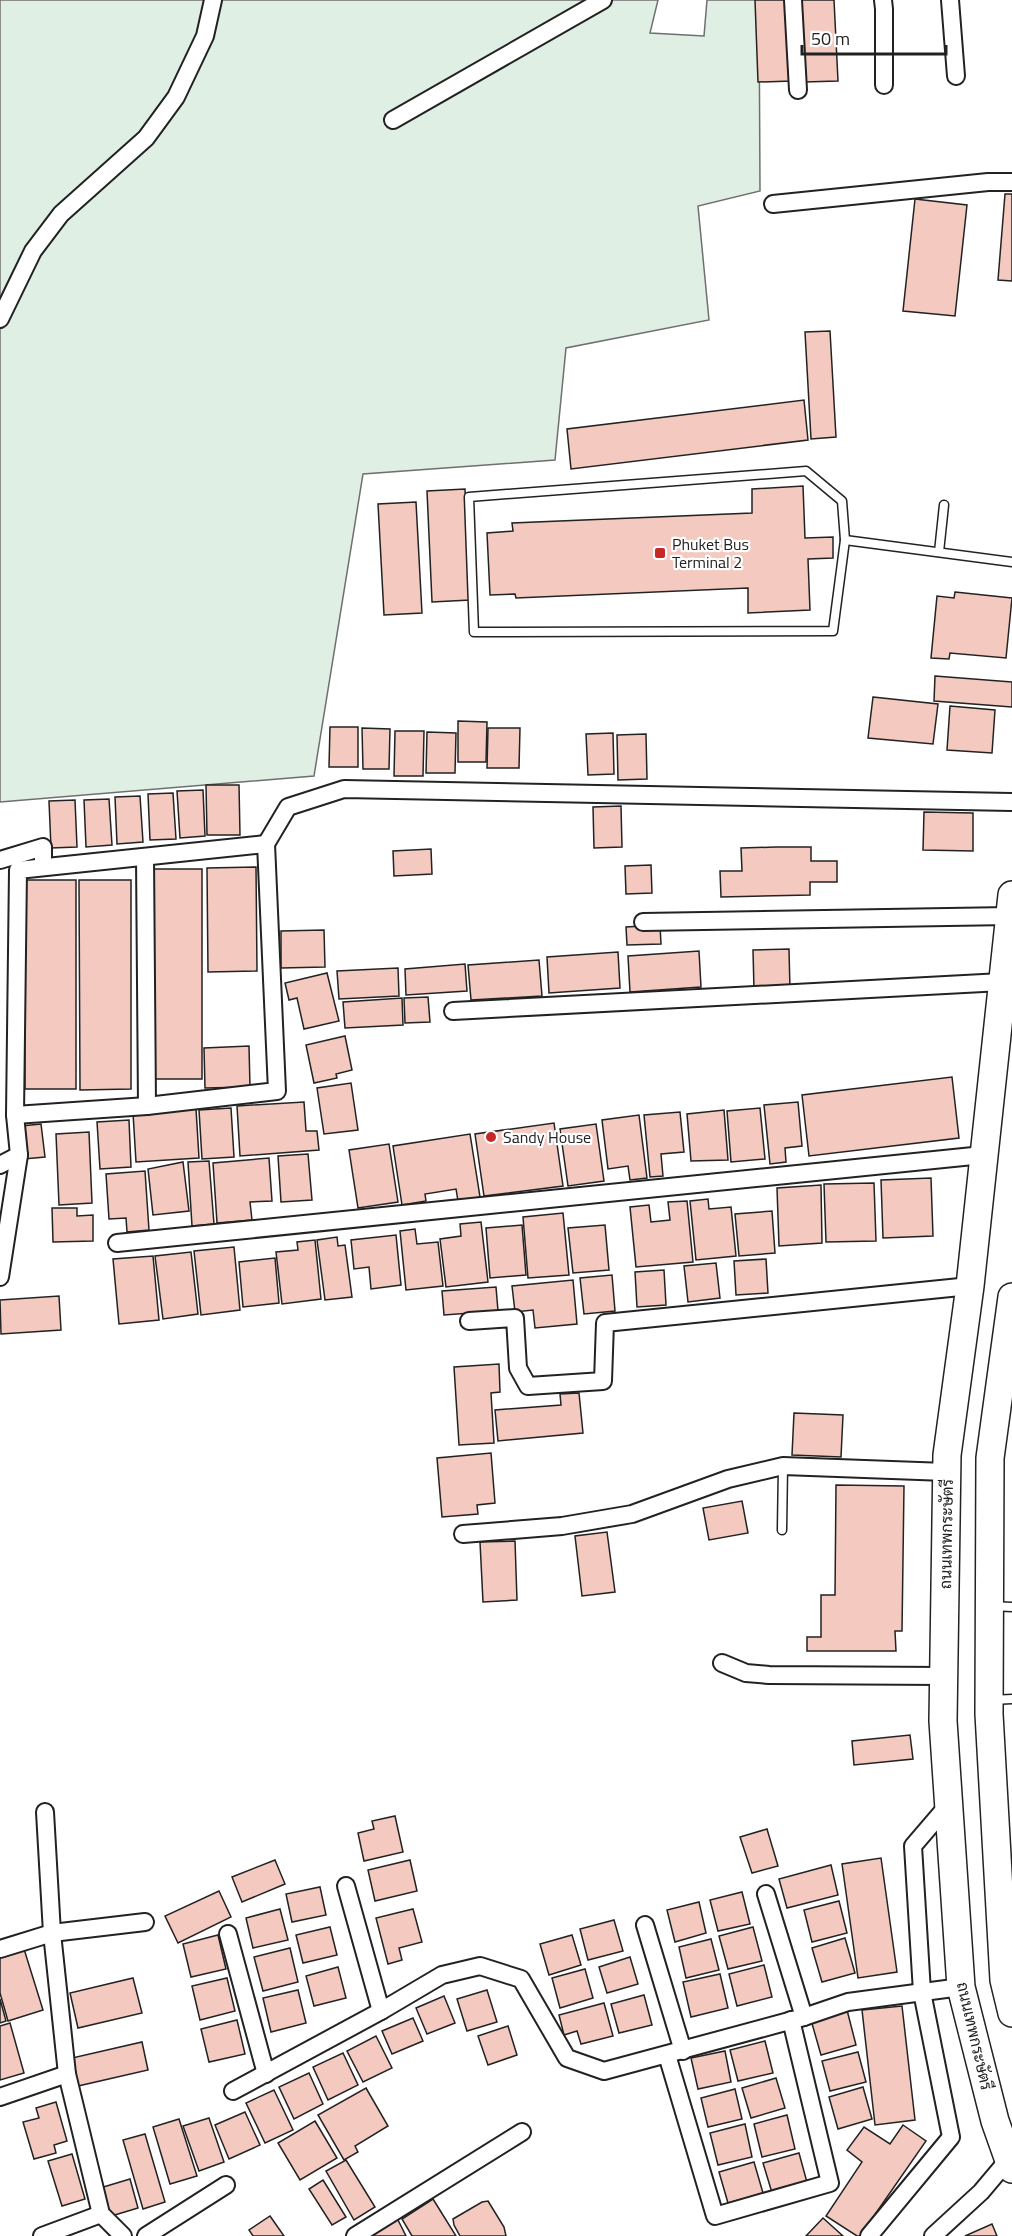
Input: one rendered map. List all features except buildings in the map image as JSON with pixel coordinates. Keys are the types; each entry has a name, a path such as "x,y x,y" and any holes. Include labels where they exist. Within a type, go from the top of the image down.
{"main road":[{"name":"ถนนเทพกระษัตรี","path":"1010,2164 995,2121 961,1987 943,1721 946,1455 970,1286 1011,906"},
{"path":"1012,1297 1008,1360 990,1458 1001,1607 1004,1980 1012,2013"}],"street":[{"path":"0,319 33,251 61,214 146,138 176,97 205,36 213,0"},
{"path":"393,120 603,0"},
{"path":"793,0 798,90"},
{"path":"883,0 884,85"},
{"path":"950,0 956,76"},
{"path":"773,204 988,182 1012,182"},
{"path":"15,1115 147,1106 277,1091 266,844 288,807 344,789 1012,802"},
{"path":"0,1277 19,1155 15,1115 18,870 266,844"},
{"path":"0,860 43,847 43,867"},
{"path":"145,857 147,1106"},
{"path":"642,922 1011,906"},
{"path":"453,1011 1002,982"},
{"path":"0,1165 19,1155"},
{"path":"117,1244 983,1155"},
{"path":"469,1321 514,1318 518,1368 528,1386 603,1381 605,1323 970,1286"},
{"path":"463,1534 562,1526 632,1514 728,1479 783,1466 946,1472"},
{"path":"722,1663 746,1673 769,1676 944,1676"},
{"path":"869,2236 951,2137 922,1992 913,1846 949,1804"},
{"path":"45,1812 52,1933 67,2074 101,2214 123,2236"},
{"path":"346,1886 381,2011"},
{"path":"645,1925 715,2216 830,2182 797,2018 766,1894"},
{"path":"0,1949 52,1933 145,1922"},
{"path":"228,1934 266,2074"},
{"path":"233,2091 381,2011 442,1975 480,1966 521,1979 567,2058 604,2071 675,2053 848,2002 961,1987"},
{"path":"0,2097 67,2074"},
{"path":"355,2236 522,2132"},
{"path":"933,2236 1010,2164"},
{"path":"146,2236 226,2185"},
{"path":"42,2236 101,2214"}],"lane":[{"path":"806,471 842,501 845,540 834,631 474,632 469,497 806,471"},
{"path":"939,552 944,505"},
{"path":"845,540 1012,562"},
{"path":"782,1530 783,1466"}],"green space":[{"path":"0,0 658,0 650,33 704,36 707,0 759,0 760,191 698,206 709,320 566,348 555,460 363,474 314,776 0,802"}],"place":[{"name":"Phuket Bus Terminal 2","path":"660,553"},
{"name":"Sandy House","path":"491,1137"}]}
